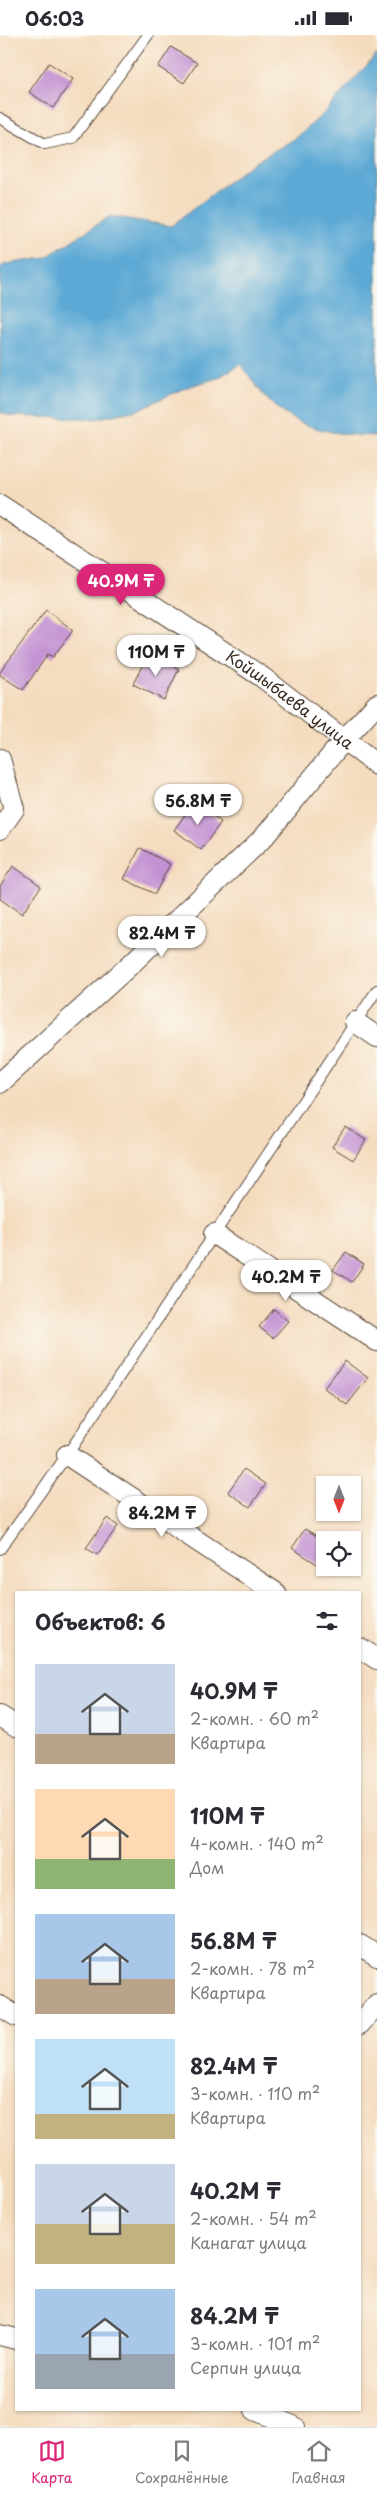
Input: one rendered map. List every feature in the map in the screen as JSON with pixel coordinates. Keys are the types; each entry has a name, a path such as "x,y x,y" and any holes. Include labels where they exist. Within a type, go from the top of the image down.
{"street":[{"name":"Койшыбаева улица","path":"0,505 262,677 377,765"},
{"path":"0,1083 130,965 264,837 344,740 377,705"},
{"path":"0,759 14,809 0,829"},
{"path":"355,1022 377,1037"},
{"path":"214,1235 377,1341"},
{"path":"67,1455 273,1591"},
{"path":"361,1649 377,1659"},
{"path":"0,1716 15,1725"},
{"path":"361,1946 377,1955"},
{"path":"361,2023 377,2004"},
{"path":"0,2006 15,2015"},
{"path":"0,2335 15,2339"},
{"path":"257,2411 295,2427"}],"lane":[{"path":"0,118 45,144 72,139 148,35"},
{"path":"0,1549 67,1455 377,990"}],"water":[{"path":"377,54 377,436 333,432 305,425 292,419 269,401 240,364 218,378 187,387 137,410 95,419 10,416 0,412 0,268 5,264 45,258 110,216 171,226 250,165 296,138 323,114"}],"building":[{"path":"171,47 197,63 184,83 158,67"},
{"path":"49,63 73,79 53,108 29,92"},
{"path":"46,610 73,630 53,657 48,654 23,690 0,675 0,672"},
{"path":"148,654 179,669 164,700 133,684"},
{"path":"194,802 221,822 201,850 174,830"},
{"path":"140,848 170,864 155,894 124,879"},
{"path":"13,866 41,886 22,914 0,899 0,886"},
{"path":"345,1127 366,1140 353,1160 332,1147"},
{"path":"346,1252 364,1264 352,1282 333,1270"},
{"path":"274,1309 288,1321 273,1338 259,1327"},
{"path":"345,1361 368,1378 347,1405 324,1388"},
{"path":"244,1469 266,1484 250,1507 228,1492"},
{"path":"107,1518 118,1526 97,1555 86,1548"},
{"path":"305,1529 316,1536 316,1563 292,1548"}]}
